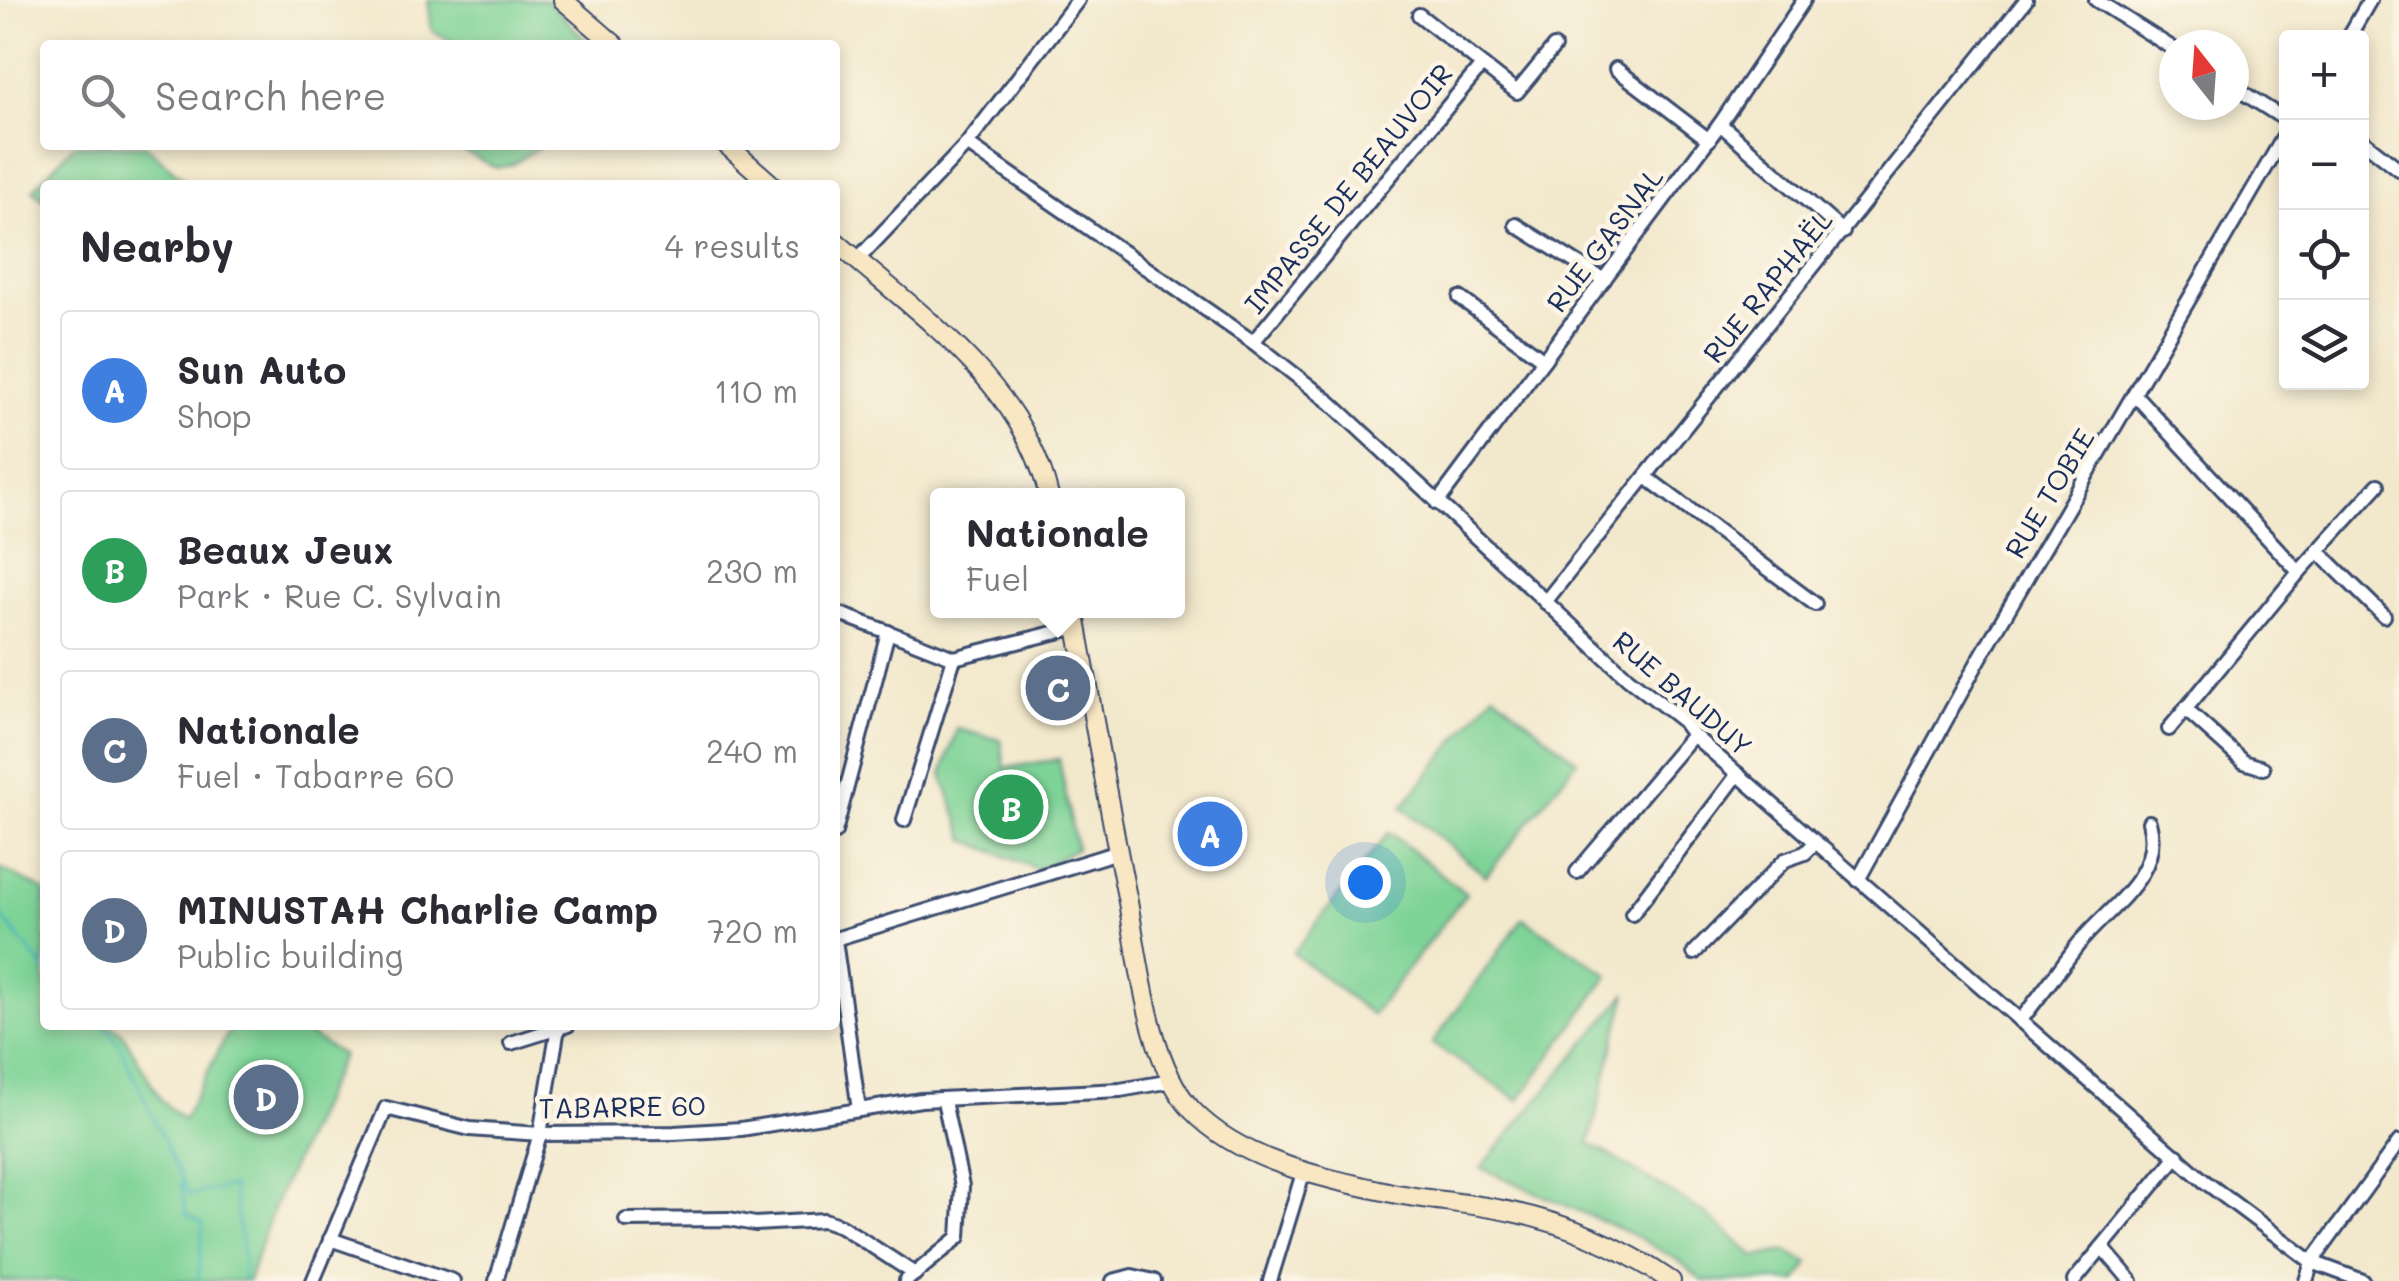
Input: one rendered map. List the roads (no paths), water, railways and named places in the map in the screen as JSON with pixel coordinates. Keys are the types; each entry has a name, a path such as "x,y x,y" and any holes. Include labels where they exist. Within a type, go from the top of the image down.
{"main road":[{"path":"564,0 608,40"},
{"path":"733,150 766,180"},
{"path":"840,245 993,382 1020,421 1046,488"},
{"path":"1075,619 1147,1002 1172,1080 1208,1126 1258,1154 1304,1170 1394,1193 1511,1212 1562,1226 1606,1243 1671,1281"}],"street":[{"path":"857,260 967,144 1078,0"},
{"name":"RUE GASNAL","path":"1438,504 1709,140 1804,0"},
{"name":"RUE RAPHAËL","path":"1545,602 2026,0"},
{"path":"2096,0 2159,40"},
{"path":"2353,30 2370,0"},
{"path":"1419,16 1520,93 1554,47"},
{"name":"IMPASSE DE BEAUVOIR","path":"1253,342 1482,65"},
{"path":"1616,69 1709,140"},
{"path":"2249,96 2279,115"},
{"path":"1720,124 1842,232"},
{"name":"RUE BAUDUY","path":"967,144 1253,342 1331,402 1628,678 1683,721 1693,735 2177,1156 2312,1262 2363,1281"},
{"name":"RUE TOBIE","path":"1858,880 1980,658 2279,145"},
{"path":"2369,146 2399,170"},
{"path":"1516,225 1604,280"},
{"path":"1460,298 1544,360"},
{"path":"2136,396 2299,572"},
{"path":"1646,477 1815,604"},
{"path":"2169,729 2299,572 2378,485"},
{"path":"2318,551 2384,616"},
{"path":"840,614 954,658 1075,619"},
{"path":"840,813 888,632"},
{"path":"904,820 954,658"},
{"path":"2185,709 2244,762 2263,768"},
{"path":"1577,872 1693,735"},
{"path":"1632,914 1738,774"},
{"path":"2020,1021 2080,942 2144,871 2154,841 2150,822"},
{"path":"1694,953 1785,860 1805,853 1815,842"},
{"path":"840,938 1118,852"},
{"path":"840,975 859,1110"},
{"path":"511,1043 553,1030"},
{"path":"496,1281 540,1134 562,1030"},
{"name":"TABARRE 60","path":"330,1239 386,1108 470,1129 540,1134 741,1129 859,1110 1120,1090 1172,1080"},
{"path":"626,1220 729,1219 755,1224 824,1220 842,1226 911,1278 959,1237 962,1186 944,1101"},
{"path":"2306,1281 2312,1262 2399,1142"},
{"path":"2074,1281 2177,1156"},
{"path":"1270,1281 1304,1170"},
{"path":"313,1281 330,1239 453,1281"},
{"path":"2102,1247 2131,1281"},
{"path":"1113,1281 1132,1276 1154,1281"}],"waterway":[{"path":"0,914 40,964"},
{"path":"108,1030 119,1044 189,1195 232,1186 244,1258 243,1281"},
{"path":"181,1184 186,1214 203,1223 198,1281"}],"place":[{"name":"Nationale","path":"1058,688"},
{"name":"Beaux Jeux","path":"1011,807"},
{"name":"Sun Auto","path":"1210,834"},
{"name":"MINUSTAH Charlie Camp","path":"266,1097"}]}
